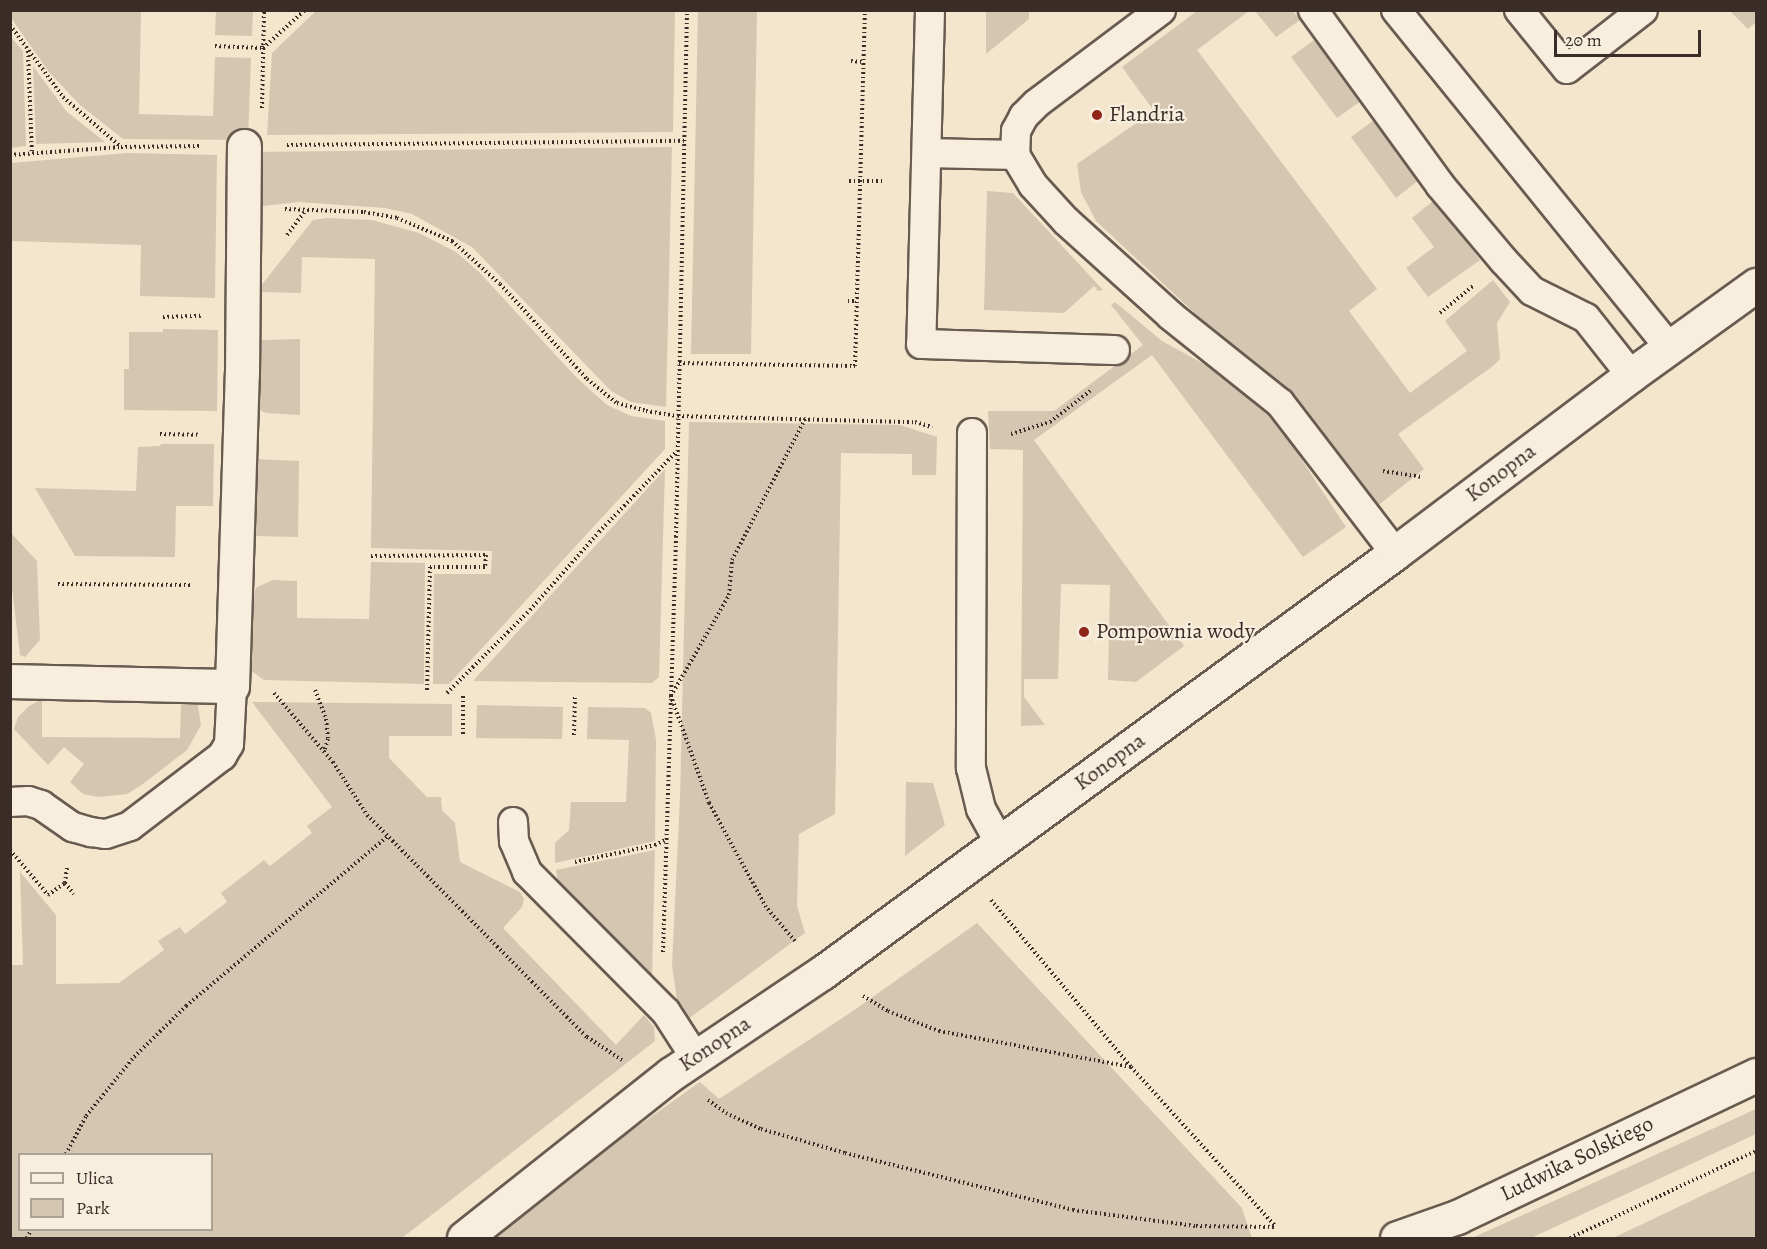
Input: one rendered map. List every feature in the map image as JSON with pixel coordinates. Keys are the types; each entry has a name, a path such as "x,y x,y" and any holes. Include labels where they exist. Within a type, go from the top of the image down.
{"street":[{"path":"10,681 232,686 242,373 243,215 253,145"},
{"name":"Konopna","path":"464,1239 683,1066 823,972 1756,285"},
{"name":"Ludwika Solskiego","path":"1397,1239 1457,1217 1756,1074"}],"lane":[{"path":"930,10 921,344 1115,350"},
{"path":"1161,10 1036,104 1024,116 1016,131 1015,155 1033,185 1066,221 1171,316 1280,403 1395,553"},
{"path":"1313,10 1440,185 1504,261 1532,291 1586,318 1631,375"},
{"path":"1396,10 1670,348"},
{"path":"1519,10 1567,69 1643,10"},
{"path":"927,153 1015,155"},
{"path":"972,433 971,768 981,809 1000,843"},
{"path":"10,802 28,801 41,805 73,827 91,832 106,834 130,826 222,756 229,744 232,686"},
{"path":"513,822 514,841 527,872 666,1012 683,1066"}],"path":[{"path":"253,145 263,48 264,10"},
{"path":"215,46 263,48 305,10"},
{"path":"666,1012 662,981 678,450 687,10"},
{"path":"679,363 855,366 865,10"},
{"path":"10,25 63,97 121,147"},
{"path":"28,49 32,153"},
{"path":"851,61 863,62"},
{"path":"10,155 121,147 684,141"},
{"path":"849,181 861,181"},
{"path":"243,215 293,208 364,212 397,218 452,241 500,284 601,392 627,405 678,416 915,422 943,430 972,433"},
{"path":"848,302 857,301"},
{"path":"671,696 729,595 732,560 805,419"},
{"path":"447,693 530,610 598,532 678,450"},
{"path":"371,556 486,555 485,567 430,567 427,693"},
{"path":"58,584 175,585"},
{"path":"271,690 324,752 367,815 587,1036 624,1061"},
{"path":"315,690 321,702 327,729 328,739 324,752"},
{"path":"463,694 463,734"},
{"path":"574,735 575,695"},
{"path":"67,1153 86,1116 134,1057 186,1006 388,836"},
{"path":"527,872 655,845 667,839"},
{"path":"10,850 48,895 65,883"},
{"path":"683,1066 726,1113 760,1129 901,1168 1073,1210 1196,1226 1276,1227 1131,1067 965,868"},
{"path":"1570,1239 1756,1150"}],"green space":[{"path":"10,11 141,11 139,114 213,116 215,57 251,58 248,140 123,139 80,105 49,72 11,18"},
{"path":"216,11 253,11 252,36 215,35"},
{"path":"316,11 675,11 673,132 267,135 272,53"},
{"path":"698,11 757,11 751,354 691,354"},
{"path":"986,11 1029,11 1029,19 986,54"},
{"path":"1197,11 1249,11 1197,50 1377,289 1349,311 1410,393 1467,351 1445,321 1493,280 1510,302 1497,323 1500,359 1398,434 1424,469 1375,508 1321,429 1290,393 1231,347 1096,221 1081,192 1077,164 1154,111 1122,67"},
{"path":"1255,11 1293,11 1300,20 1276,37"},
{"path":"1730,11 1756,11 1756,22 1748,29"},
{"path":"10,36 23,51 26,146 11,148"},
{"path":"1314,40 1361,101 1337,118 1291,57"},
{"path":"33,66 66,111 105,142 36,144"},
{"path":"1374,120 1420,179 1396,198 1351,137"},
{"path":"672,147 666,407 631,402 611,391 472,247 412,214 385,208 299,202 254,207 255,152"},
{"path":"127,153 217,155 215,298 140,296 141,245 11,241 11,163"},
{"path":"987,191 1013,193 1103,290 1098,291 1094,286 1064,313 984,310"},
{"path":"1434,200 1480,260 1428,297 1406,268 1434,247 1412,218"},
{"path":"327,218 372,220 419,233 456,252 479,272 576,377 607,405 631,416 665,421 665,449 449,684 433,684 434,574 491,574 492,551 371,548 375,259 302,257 301,293 259,292 260,287 313,220"},
{"path":"1115,302 1162,341 1224,375 1276,421 1346,527 1303,557 1152,355 1034,440 1184,646 1136,682 1108,680 1110,585 1061,584 1058,679 1024,679 1024,697 1045,725 1021,726 1023,450 990,449 988,411 1054,411 1143,345 1111,305"},
{"path":"163,329 218,330 217,411 124,410 124,369 129,369 129,332 163,332"},
{"path":"300,339 300,415 266,413 258,409 253,403 254,347 263,340"},
{"path":"689,422 900,425 937,437 936,475 912,475 912,454 841,453 835,814 799,834 797,906 805,933 688,1019 677,1000 672,965 680,797"},
{"path":"161,444 214,444 213,506 176,506 175,557 75,556 35,488 136,491 138,447 160,446"},
{"path":"253,459 299,461 298,537 253,536"},
{"path":"665,469 659,677 652,683 473,681"},
{"path":"11,533 37,561 40,640 25,657 20,655 11,580"},
{"path":"371,562 425,563 424,684 264,680 246,667 246,605 257,587 273,580 297,581 297,618 369,619"},
{"path":"42,699 42,737 180,738 181,699 197,701 201,725 187,750 143,784 127,794 98,797 83,794 70,782 84,764 64,747 48,765 14,729 18,717 29,706"},
{"path":"252,702 452,704 452,736 389,736 389,758 427,797 441,797 442,810 455,823 460,862 520,892 524,899 522,907 503,928 616,1045 644,1015 654,1027 655,1041 402,1238 11,1238 10,965 23,965 20,872 56,915 56,984 119,983 164,950 158,941 180,927 185,934 227,902 221,893 264,860 270,866 312,833 307,826 332,807"},
{"path":"477,705 563,707 562,739 476,738"},
{"path":"588,707 645,708 651,713 656,740 655,841 555,863 555,843 569,830 571,802 626,802 629,740 587,739"},
{"path":"906,782 933,783 945,825 905,856"},
{"path":"655,850 652,979 558,881 556,870"},
{"path":"977,923 1242,1208 1252,1238 491,1238 555,1185 700,1082 719,1099 853,1011"},
{"path":"1756,1109 1756,1134 1531,1238 1472,1238"},
{"path":"1756,1170 1756,1238 1613,1238"}],"place":[{"name":"Flandria","path":"1097,115"},
{"name":"Pompownia wody","path":"1084,632"}]}
